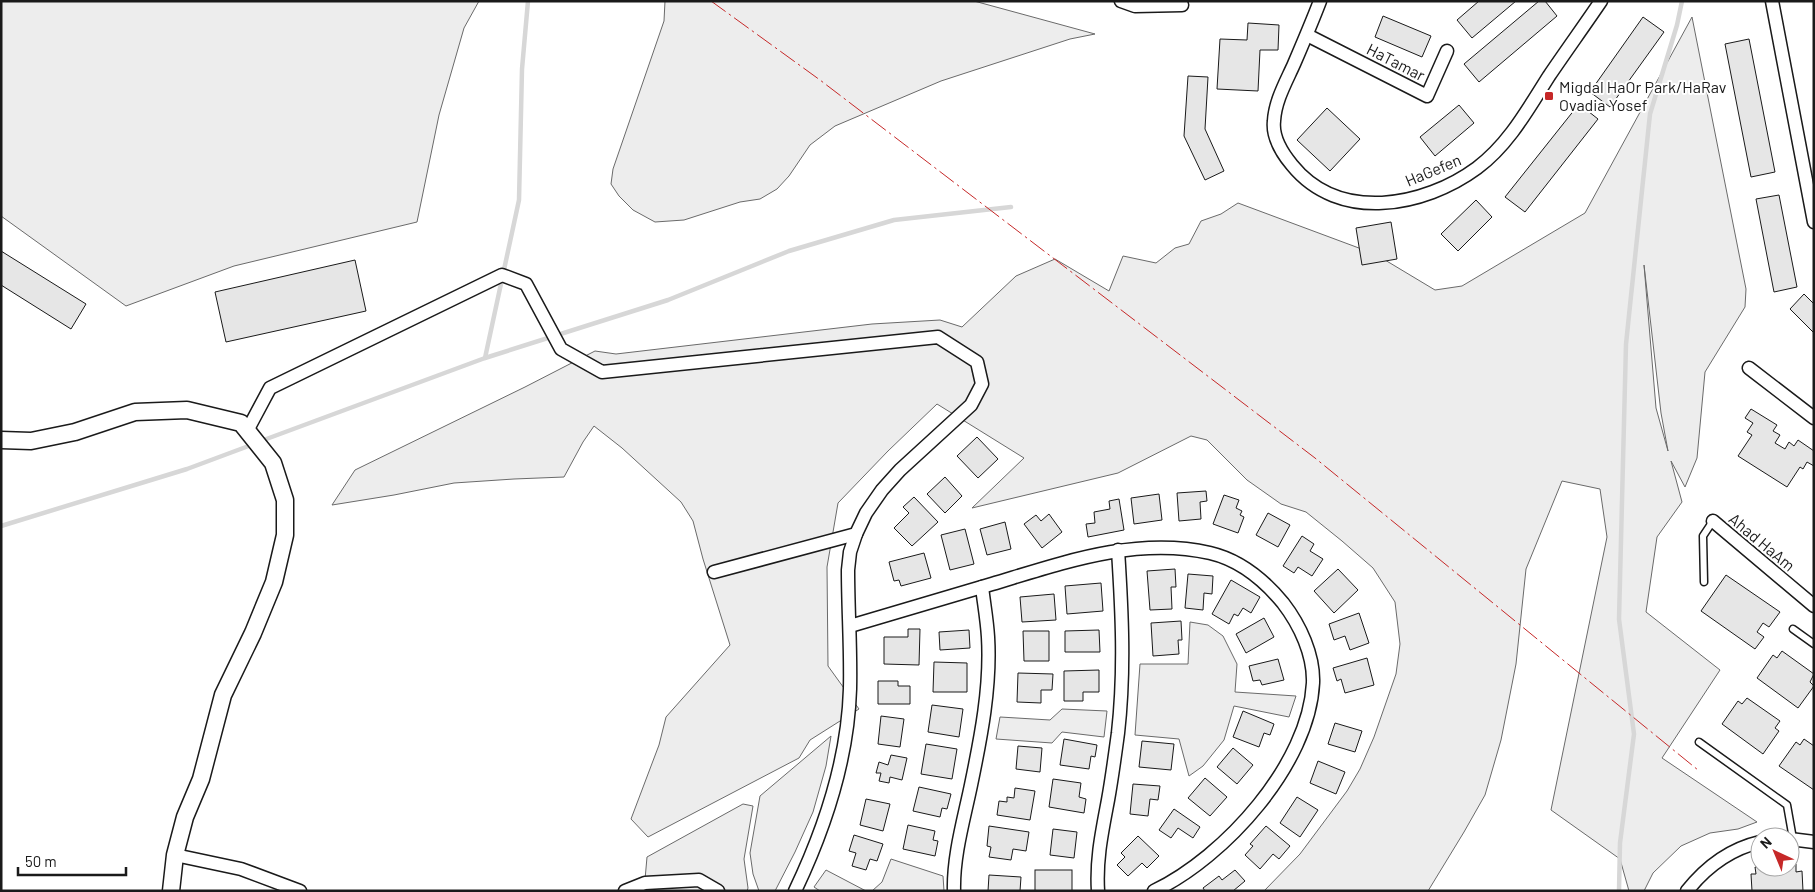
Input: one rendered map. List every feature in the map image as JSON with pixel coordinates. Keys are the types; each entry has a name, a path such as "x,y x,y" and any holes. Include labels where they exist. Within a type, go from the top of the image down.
{"street":[{"path":"1121,1 1135,6 1182,5"},
{"name":"HaGefen","path":"1320,1 1280,96 1274,122 1277,144 1300,176 1316,188 1337,198 1357,202 1390,203 1420,196 1453,182 1477,168 1499,149 1513,132 1550,74 1601,1"},
{"path":"1772,1 1814,222"},
{"name":"HaTamar","path":"1307,35 1427,96 1446,51"},
{"path":"248,431 270,388 502,274 526,284 561,349 602,372 938,337 977,362 982,384 972,405 900,470 882,490 866,513 856,534 850,552 848,570 850,691 840,762 834,792 823,826 810,861 795,891"},
{"path":"1749,368 1814,418"},
{"path":"1,440 31,441 75,432 135,412 187,410 241,423 273,463 284,500 285,535 274,582 223,695 201,779 185,817 175,855 172,891"},
{"name":"Ahad HaAm","path":"1713,521 1814,606"},
{"path":"714,572 856,534"},
{"path":"850,626 1060,564 1118,550 1167,547 1187,549 1211,554 1237,563 1258,578 1276,594 1288,610 1299,628 1311,662 1313,681 1311,703 1305,722 1293,751 1263,800 1240,827 1194,868 1154,891"},
{"path":"1098,891 1097,865 1113,776 1122,683 1123,624 1118,550"},
{"path":"954,891 956,863 978,753 985,701 988,638 982,587"},
{"path":"1800,840 1814,842"},
{"path":"1686,891 1697,877 1714,862 1750,846"},
{"path":"175,855 241,869 300,891"},
{"path":"625,891 645,883 700,880 718,891"}],"lane":[{"path":"1704,582 1703,536 1713,521"},
{"path":"1793,628 1814,644"},
{"path":"1699,742 1787,805 1790,827"}],"shaded area":[{"path":"1,1 479,1 464,28 439,115 417,222 234,266 126,306 1,216"},
{"path":"665,1 974,1 1095,34 1070,39 941,81 835,126 810,145 789,176 777,189 760,199 740,202 684,220 655,222 633,210 619,196 611,184 613,169 664,21"},
{"path":"1692,17 1746,289 1745,307 1705,372 1697,458 1685,487 1671,461 1682,502 1657,537 1646,612 1720,670 1662,758 1757,822 1738,829 1710,833 1681,846 1653,873 1644,891 1629,891 1620,859 1551,810 1607,537 1600,489 1562,481 1526,569 1516,664 1501,740 1485,795 1428,891 1264,891 1300,854 1347,791 1360,769 1374,737 1396,674 1400,644 1395,602 1373,568 1342,541 1306,512 1281,504 1247,480 1207,440 1191,436 1118,473 972,508 1024,458 937,404 838,503 827,567 828,666 859,709 810,740 799,758 648,837 631,819 659,745 666,717 730,645 693,521 681,502 622,448 594,426 564,477 454,483 332,505 355,470 595,351 616,354 872,324 940,320 962,327 1016,276 1055,259 1109,291 1123,256 1156,263 1175,248 1189,244 1201,221 1221,214 1238,203 1375,254 1435,290 1462,286 1585,213","holes":["1644,265 1661,413 1668,451 1656,408"]},
{"path":"1190,622 1208,625 1223,636 1237,664 1235,692 1296,696 1289,717 1234,706 1224,740 1203,766 1189,776 1179,739 1135,735 1140,664 1188,664"},
{"path":"1062,709 1107,711 1104,737 1062,732 1052,743 996,739 1000,717 1050,720"},
{"path":"831,736 826,766 813,812 795,852 775,891 759,891 753,874 750,853 760,796"},
{"path":"743,804 753,806 744,859 747,891 644,891 647,857"},
{"path":"891,859 943,876 944,891 872,891 882,882"},
{"path":"826,870 866,891 820,891 814,887"}],"building":[{"path":"1479,1 1516,1 1472,38 1457,20"},
{"path":"1539,1 1545,1 1557,16 1479,82 1464,64"},
{"path":"1383,16 1431,36 1422,57 1375,37"},
{"path":"1643,17 1664,32 1610,107 1590,92"},
{"path":"1248,23 1279,25 1278,50 1260,50 1258,91 1217,89 1220,39 1247,40"},
{"path":"1749,39 1775,172 1751,177 1725,44"},
{"path":"1188,76 1208,77 1205,129 1224,171 1205,180 1184,136"},
{"path":"1579,104 1598,119 1525,212 1505,197"},
{"path":"1459,105 1474,123 1435,156 1420,137"},
{"path":"1327,108 1360,139 1330,171 1297,140"},
{"path":"1779,195 1797,287 1774,292 1756,199"},
{"path":"1476,200 1492,217 1458,251 1441,234"},
{"path":"1391,222 1397,259 1362,265 1356,228"},
{"path":"1,251 86,304 71,329 1,285"},
{"path":"355,260 366,311 226,342 215,292"},
{"path":"1804,294 1814,304 1814,333 1790,309"},
{"path":"1751,409 1777,425 1773,431 1780,435 1775,443 1785,449 1789,442 1794,446 1798,440 1814,451 1814,466 1807,462 1803,469 1800,467 1787,487 1738,456 1752,435 1747,432 1753,423 1745,418"},
{"path":"977,437 998,459 978,478 957,456"},
{"path":"945,477 962,496 945,513 927,494"},
{"path":"1206,491 1207,501 1200,502 1201,519 1179,521 1177,493"},
{"path":"1159,494 1162,520 1134,524 1131,498"},
{"path":"1224,495 1239,500 1236,508 1242,511 1240,515 1244,517 1238,533 1213,524"},
{"path":"914,497 938,522 912,546 894,528 909,513 903,507"},
{"path":"1119,499 1124,530 1088,537 1086,524 1095,523 1094,512 1110,509 1109,501"},
{"path":"1268,513 1290,525 1278,547 1256,535"},
{"path":"1049,514 1062,532 1042,548 1024,524 1036,515 1041,521"},
{"path":"1005,522 1011,549 987,555 980,529"},
{"path":"965,529 974,564 950,570 941,535"},
{"path":"1302,536 1314,544 1310,551 1323,559 1312,576 1298,567 1294,573 1283,566"},
{"path":"924,553 931,578 901,586 899,580 894,581 889,562"},
{"path":"1175,569 1176,587 1171,587 1172,609 1150,610 1147,571"},
{"path":"1338,569 1358,590 1334,613 1314,591"},
{"path":"1188,574 1213,576 1212,594 1204,593 1203,610 1185,608"},
{"path":"1726,575 1780,612 1769,627 1763,623 1757,632 1764,637 1755,649 1701,611"},
{"path":"1231,580 1260,597 1251,613 1243,608 1238,616 1234,614 1229,624 1212,614"},
{"path":"1101,583 1103,611 1067,614 1065,586"},
{"path":"1054,594 1056,620 1022,622 1020,597"},
{"path":"1359,613 1369,643 1350,650 1345,636 1334,640 1329,624"},
{"path":"1264,618 1274,637 1246,653 1236,634"},
{"path":"1181,621 1182,640 1178,640 1179,654 1153,656 1151,623"},
{"path":"908,629 920,629 919,665 884,664 884,637 908,637"},
{"path":"969,630 970,648 940,650 939,632"},
{"path":"1099,630 1100,652 1065,652 1065,631"},
{"path":"1023,631 1049,631 1049,661 1024,661"},
{"path":"1782,651 1814,674 1810,682 1814,686 1798,708 1757,678 1773,655 1777,658"},
{"path":"1367,658 1374,685 1345,693 1341,679 1337,681 1333,668"},
{"path":"1278,659 1284,680 1262,685 1260,680 1253,681 1249,666"},
{"path":"934,662 967,663 967,692 933,692"},
{"path":"1099,670 1099,692 1083,692 1083,701 1064,701 1064,671"},
{"path":"1018,673 1053,674 1052,690 1041,690 1041,703 1017,702"},
{"path":"878,681 898,681 898,686 910,686 910,704 878,704"},
{"path":"1747,698 1780,721 1775,728 1779,731 1763,754 1722,724 1738,701 1742,704"},
{"path":"932,705 963,709 959,737 928,732"},
{"path":"1243,711 1274,724 1270,735 1264,733 1259,747 1233,737"},
{"path":"881,716 904,719 900,747 878,744"},
{"path":"1335,723 1362,731 1355,752 1328,744"},
{"path":"1064,739 1097,745 1095,757 1091,756 1089,769 1060,765"},
{"path":"1804,739 1814,746 1814,790 1779,766 1796,742 1800,745"},
{"path":"1142,741 1174,744 1171,770 1139,767"},
{"path":"926,744 957,749 952,779 921,774"},
{"path":"1018,746 1042,748 1040,772 1016,769"},
{"path":"1233,748 1253,765 1237,784 1217,767"},
{"path":"891,755 907,758 902,780 890,777 889,783 879,781 881,773 876,773 879,762 888,765"},
{"path":"1318,761 1345,772 1336,794 1310,783"},
{"path":"1205,778 1227,797 1210,816 1188,798"},
{"path":"1053,779 1081,783 1079,797 1086,799 1084,813 1049,807"},
{"path":"1133,784 1160,786 1158,800 1150,799 1148,816 1130,814"},
{"path":"919,787 951,794 947,809 942,808 940,817 913,811"},
{"path":"1015,788 1035,791 1030,820 997,815 999,801 1007,802 1007,797 1014,798"},
{"path":"1297,797 1318,810 1300,837 1280,823"},
{"path":"866,799 890,804 883,831 860,825"},
{"path":"1174,809 1200,827 1193,838 1178,828 1171,838 1159,830"},
{"path":"908,825 935,831 933,840 938,841 935,856 903,849"},
{"path":"989,826 1029,832 1026,851 1013,849 1011,860 989,857 991,847 987,846"},
{"path":"1266,826 1290,846 1279,859 1273,854 1260,869 1245,855 1253,846 1250,844"},
{"path":"1053,829 1077,832 1074,858 1050,855"},
{"path":"854,835 883,844 877,861 870,859 866,870 852,866 856,853 849,851"},
{"path":"1138,836 1159,856 1147,868 1142,863 1128,876 1117,865 1125,857 1121,853"},
{"path":"1035,870 1072,870 1072,891 1035,891"},
{"path":"1235,870 1245,881 1233,891 1205,891 1203,888 1219,876 1222,880"},
{"path":"1800,871 1802,871 1803,891 1752,891 1751,877 1800,877"},
{"path":"989,875 1021,877 1020,891 988,891"}],"waterway":[{"path":"485,358 519,200 522,69 528,1"},
{"path":"1619,891 1620,843 1634,734 1619,619 1626,344 1650,114 1677,25 1682,1"},
{"path":"261,441 485,358 668,300 789,251 894,220 1011,207"},
{"path":"1,526 187,469 254,444"}],"power":[{"path":"711,1 820,80 1315,458 1698,770"}],"place":[{"name":"Migdal HaOr Park/HaRav Ovadia Yosef","path":"1549,96"}]}
